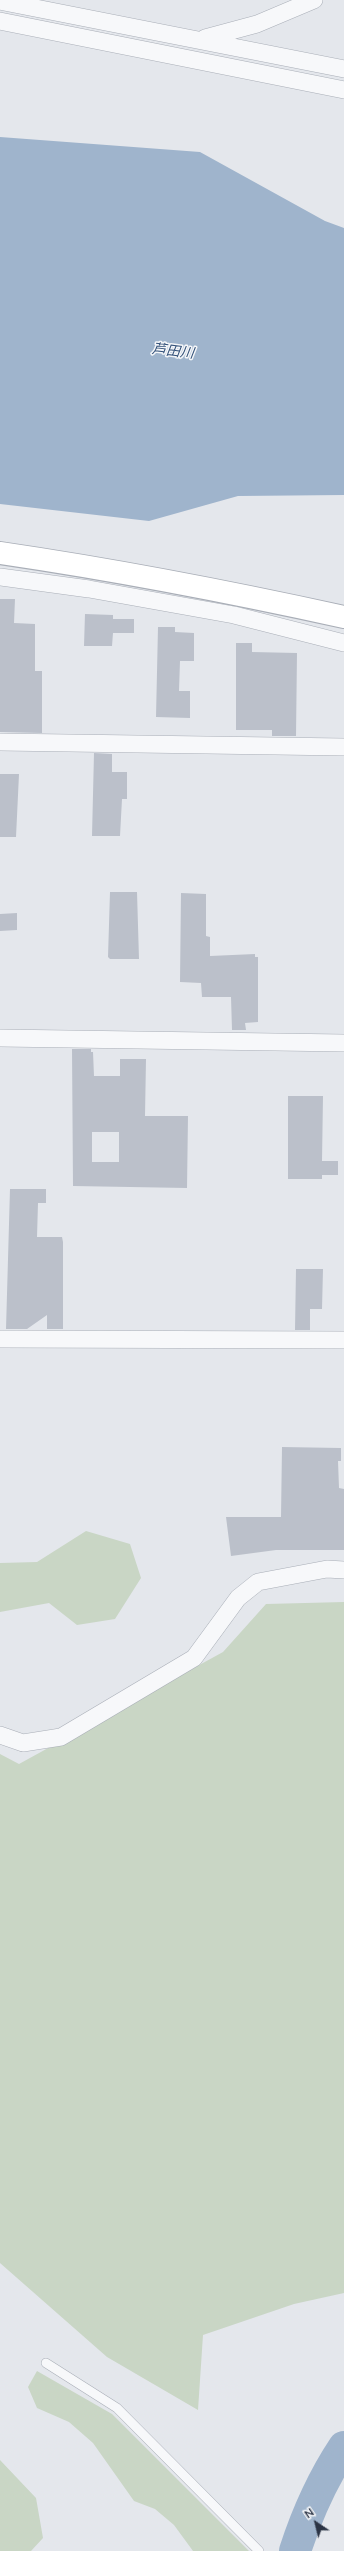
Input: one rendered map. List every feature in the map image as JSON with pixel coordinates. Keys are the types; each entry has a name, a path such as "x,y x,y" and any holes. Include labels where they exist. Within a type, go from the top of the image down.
{"street":[{"path":"202,39 257,24 314,0"},
{"path":"6,1 202,39 344,69"},
{"path":"0,21 344,90"},
{"path":"0,553 83,565 216,589 344,617"},
{"path":"0,577 89,589 234,615 344,643"},
{"path":"0,742 344,746"},
{"path":"0,1038 344,1043"},
{"path":"0,1339 344,1340"},
{"path":"0,1735 23,1743 61,1738 194,1658 238,1598 258,1582 327,1568 344,1570"}],"lane":[{"path":"46,2363 117,2408 259,2551"}],"green space":[{"path":"86,1531 130,1544 141,1578 115,1619 77,1625 49,1603 0,1612 0,1563 37,1562"},
{"path":"344,1602 344,2293 294,2304 203,2335 198,2410 107,2357 0,2263 0,1754 19,1764 223,1652 266,1604"},
{"path":"37,2371 112,2414 249,2551 193,2551 174,2525 155,2509 134,2501 93,2443 69,2422 37,2408 28,2387"},
{"path":"0,2460 36,2498 43,2538 31,2551 0,2551"}],"water":[{"name":"芦田川","path":"0,137 200,152 325,221 344,228 344,495 238,496 149,521 0,504"}],"building":[{"path":"0,599 15,599 14,623 35,624 35,671 42,671 42,733 0,732"},
{"path":"85,614 113,615 113,619 134,619 134,633 113,633 112,646 84,646"},
{"path":"158,627 175,627 175,632 194,633 194,661 180,661 179,691 190,691 190,718 156,717"},
{"path":"236,643 252,643 252,652 297,653 296,736 272,736 272,730 236,730"},
{"path":"94,753 112,754 112,772 127,772 127,799 122,799 120,836 92,836"},
{"path":"0,774 19,774 16,837 0,837"},
{"path":"110,892 137,892 139,959 110,959 108,957"},
{"path":"181,893 206,894 206,936 210,937 210,956 255,954 255,957 258,957 258,1022 245,1023 246,1030 232,1030 231,997 202,997 201,983 180,982"},
{"path":"17,913 17,930 0,931 0,914"},
{"path":"72,1049 91,1049 91,1052 93,1052 94,1076 120,1076 120,1059 146,1059 145,1116 188,1116 187,1188 73,1186","holes":["92,1132 119,1132 119,1162 92,1162"]},
{"path":"288,1096 323,1096 322,1161 338,1161 338,1175 322,1175 322,1179 288,1179"},
{"path":"10,1189 46,1189 46,1203 38,1203 37,1237 62,1237 63,1329 47,1329 47,1315 27,1329 6,1329"},
{"path":"296,1269 323,1269 322,1309 310,1309 310,1330 295,1330"},
{"path":"282,1447 341,1448 341,1461 338,1461 339,1488 344,1489 344,1550 276,1550 231,1556 226,1517 281,1517"}],"waterway":[{"path":"295,2551 316,2498 344,2447"}]}
